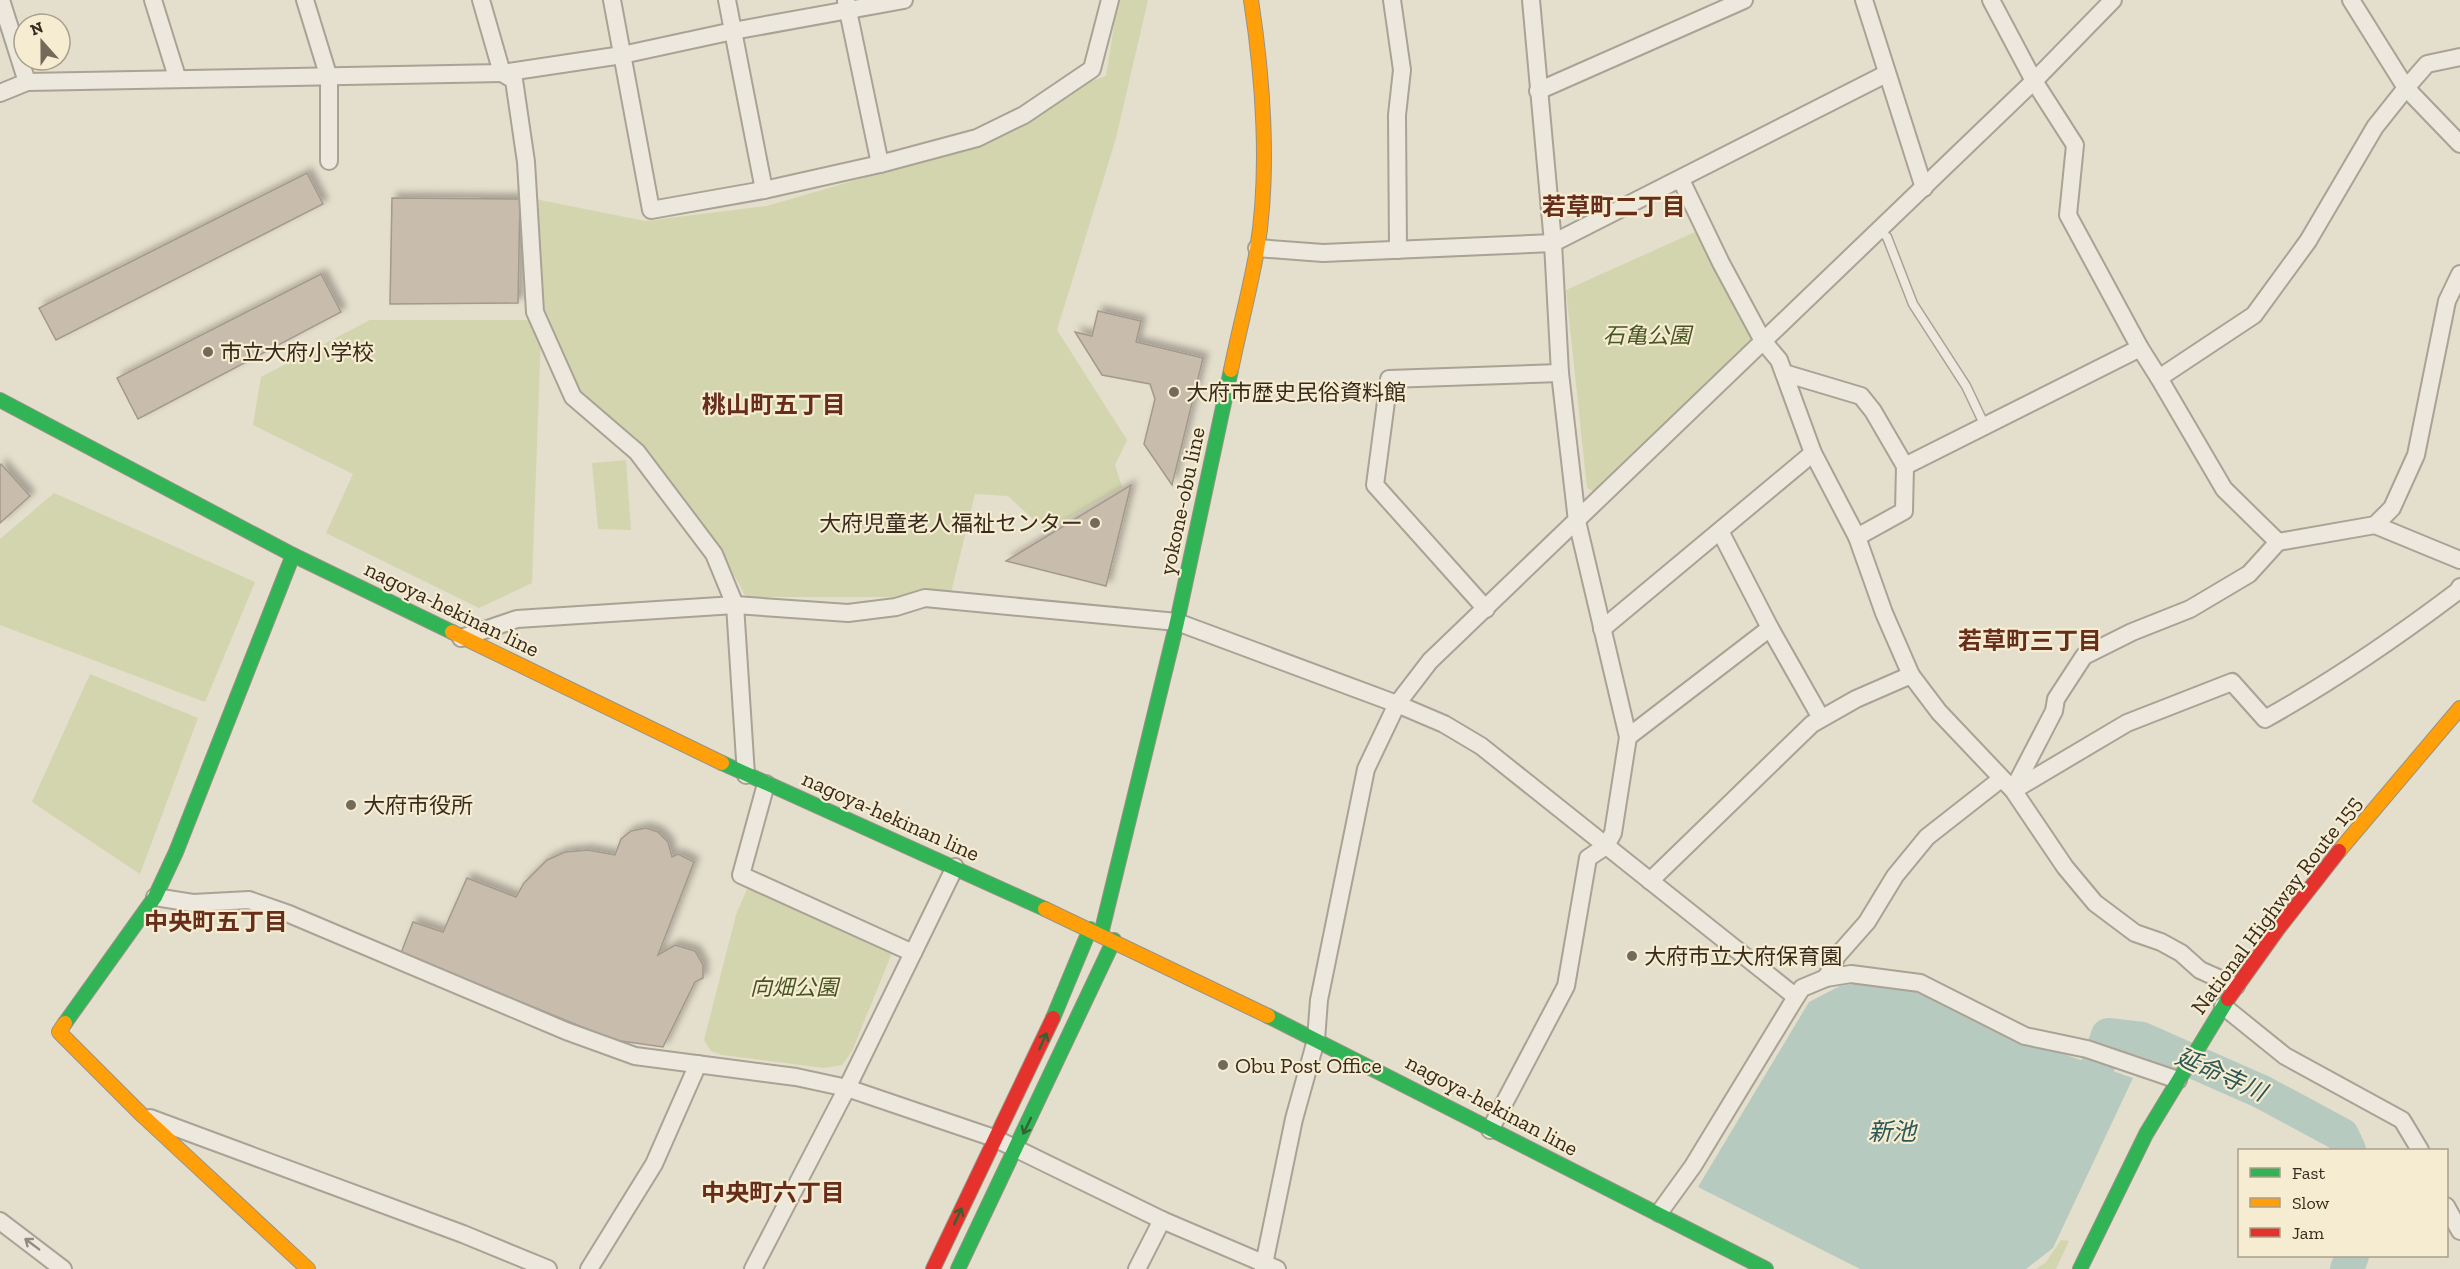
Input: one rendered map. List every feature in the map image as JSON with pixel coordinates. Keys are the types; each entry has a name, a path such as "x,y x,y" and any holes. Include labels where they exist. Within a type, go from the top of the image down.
{"main road":[{"name":"yokone-obu line","path":"1102,934 1177,622 1257,248 1263,161 1260,56 1251,0"},
{"name":"nagoya-hekinan line","path":"0,399 293,555 461,638 746,775 1102,934 1405,1083 1490,1130 1659,1213 1766,1269"},
{"path":"293,555 176,852 155,897 59,1032 143,1116 308,1269"},
{"name":"National Highway Route 155","path":"2080,1269 2121,1182 2198,1044 2236,986 2298,903 2460,708"},
{"path":"933,1269 994,1138 1102,934"},
{"path":"958,1269 1016,1148 1102,934"}],"street":[{"path":"1,0 27,82"},
{"path":"153,0 177,77"},
{"path":"305,0 329,78 330,161"},
{"path":"481,0 502,73 514,80 526,162 535,312 573,397 637,452 714,554 735,605 746,775"},
{"path":"612,0 651,210 764,190 880,164 977,138 1024,115 1092,69 1110,0"},
{"path":"727,0 764,190"},
{"path":"0,93 27,82 177,77 329,78 502,73 622,55 847,5 904,0"},
{"path":"1392,0 1402,70 1398,115 1398,250"},
{"path":"1490,1130 1566,986 1588,858 1606,846 1613,833 1628,737 1577,521 1560,373 1553,243 1531,0"},
{"path":"1538,91 1744,0"},
{"path":"1864,0 1924,188"},
{"path":"1991,0 2034,81 2075,145 2068,215 2140,348 2224,489 2278,542"},
{"path":"155,897 194,903 249,900 289,914 566,1031 635,1056 796,1077 847,1088 994,1138 1162,1220 1268,1267 1294,1119 1316,1040 1318,1000 1366,769 1397,704 1430,661 1924,188 2113,0"},
{"path":"2351,0 2406,88 2460,144"},
{"path":"847,5 880,164"},
{"path":"2159,378 2254,315 2308,241 2375,127 2406,88 2427,64 2460,57"},
{"path":"1257,248 1323,253 1553,243 1682,180 1886,74"},
{"path":"1682,180 1721,263 1763,341 1779,360 1813,453 1857,537 1884,613 1911,675 1939,712 2007,785 2065,867 2095,903 2135,933 2171,948 2200,970 2236,986"},
{"path":"2375,525 2392,508 2416,455 2447,301 2460,274"},
{"path":"1905,466 2140,348"},
{"path":"1486,609 1376,485 1389,379 1560,373"},
{"path":"1784,373 1861,396 1873,411 1905,466 1904,511 1857,537"},
{"path":"1602,629 1813,453"},
{"path":"2007,785 2054,711 2056,699 2084,656 2132,632 2190,609 2249,574 2278,542 2375,525 2460,560"},
{"path":"1720,531 1821,718"},
{"path":"1826,978 1837,956 1867,922 1895,876 1927,837 2007,785 2127,723 2232,682 2265,718 2313,692 2404,632 2458,591 2460,586"},
{"path":"461,638 517,619 735,605 848,613 896,607 926,598 1177,622 1397,704 1444,724 1481,746 1796,997"},
{"path":"1628,737 1770,627"},
{"path":"1650,881 1785,747 1821,718 1911,675"},
{"path":"766,784 741,874 913,953"},
{"path":"753,1269 847,1088 955,867"},
{"path":"1659,1213 1693,1166 1802,988 1826,978 1851,975 1920,983 2025,1036 2086,1049 2178,1080"},
{"path":"2223,1006 2285,1056 2402,1120 2419,1149"},
{"path":"589,1269 654,1164 698,1064"},
{"path":"143,1116 463,1234 548,1269"},
{"path":"2448,1210 2460,1231"},
{"path":"1137,1269 1162,1220"},
{"path":"0,1221 63,1269"}],"lane":[{"path":"1879,230 1887,237 1913,304 1966,386 1985,426"}],"green space":[{"path":"1118,0 1148,0 1116,138 1057,330 1127,440 1115,465 1122,487 1046,531 1008,496 975,494 950,597 746,597 721,551 578,395 541,311 535,199 645,221 767,206 993,140 1071,88 1106,76"},
{"name":"石亀公園","path":"1695,232 1754,336 1593,491 1587,488 1566,290"},
{"path":"370,320 530,320 541,333 532,583 479,608 326,533 353,474 253,425 261,377"},
{"path":"626,460 631,530 598,529 592,463"},
{"path":"54,493 255,582 205,702 0,625 0,539"},
{"path":"90,674 198,718 140,874 32,802"},
{"name":"向畑公園","path":"749,884 892,953 852,1051 842,1065 824,1068 722,1055 711,1051 704,1040 736,915"},
{"path":"2061,1240 2069,1241 2056,1269 2036,1269 2046,1262"}],"water":[{"name":"新池","path":"1873,981 1937,997 1992,1029 2133,1078 2053,1248 2026,1269 1860,1269 1698,1187 1809,1002 1840,986"}],"building":[{"path":"307,173 323,204 56,340 39,308"},
{"path":"392,198 520,199 518,303 390,304"},
{"path":"321,274 341,312 138,419 117,378"},
{"name":"大府市歴史民俗資料館","path":"1098,311 1141,321 1136,342 1203,358 1172,485 1144,444 1155,399 1150,384 1102,375 1075,332 1092,336"},
{"path":"0,465 30,496 0,523"},
{"name":"大府児童老人福祉センター","path":"1131,485 1106,586 1006,561"},
{"path":"646,828 658,832 668,842 672,857 678,854 694,862 658,955 675,945 695,951 703,965 703,978 695,982 663,1047 614,1040 401,953 413,922 443,932 467,878 516,897 524,883 547,860 565,852 588,850 615,855 621,839 631,831"}],"waterway":[{"name":"延命寺川","path":"2098,1065 2108,1035 2142,1039 2262,1092 2342,1135 2349,1149"},
{"name":"延命寺川","path":"2347,1269 2352,1257"}],"traffic: fast":[{"path":"1101,934 1177,622 1231,370"},
{"path":"0,400 293,555 452,632"},
{"path":"65,1023 155,897 176,852 293,555"},
{"path":"722,763 1045,909"},
{"path":"1053,1018 1090,929"},
{"path":"958,1269 1114,940"},
{"path":"2080,1269 2146,1134 2228,999"},
{"path":"1268,1016 1766,1269"}],"traffic: slow":[{"path":"1231,370 1257,250 1263,189 1262,92 1251,0"},
{"path":"452,632 722,763"},
{"path":"2339,851 2460,708"},
{"path":"1045,909 1268,1016"},
{"path":"65,1023 59,1032 143,1116 308,1269"}],"traffic: jam":[{"path":"2228,999 2278,929 2339,851"},
{"path":"933,1269 1053,1018"}],"place":[{"name":"市立大府小学校","path":"208,352"},
{"name":"大府市歴史民俗資料館","path":"1174,392"},
{"name":"大府児童老人福祉センター","path":"1095,523"},
{"name":"大府市役所","path":"351,805"},
{"name":"大府市立大府保育園","path":"1632,956"},
{"name":"Obu Post Office","path":"1223,1065"}],"district":[{"name":"若草町二丁目","path":"1614,206"},
{"name":"桃山町五丁目","path":"774,404"},
{"name":"若草町三丁目","path":"2030,640"},
{"name":"中央町五丁目","path":"216,921"},
{"name":"中央町六丁目","path":"773,1192"}]}
